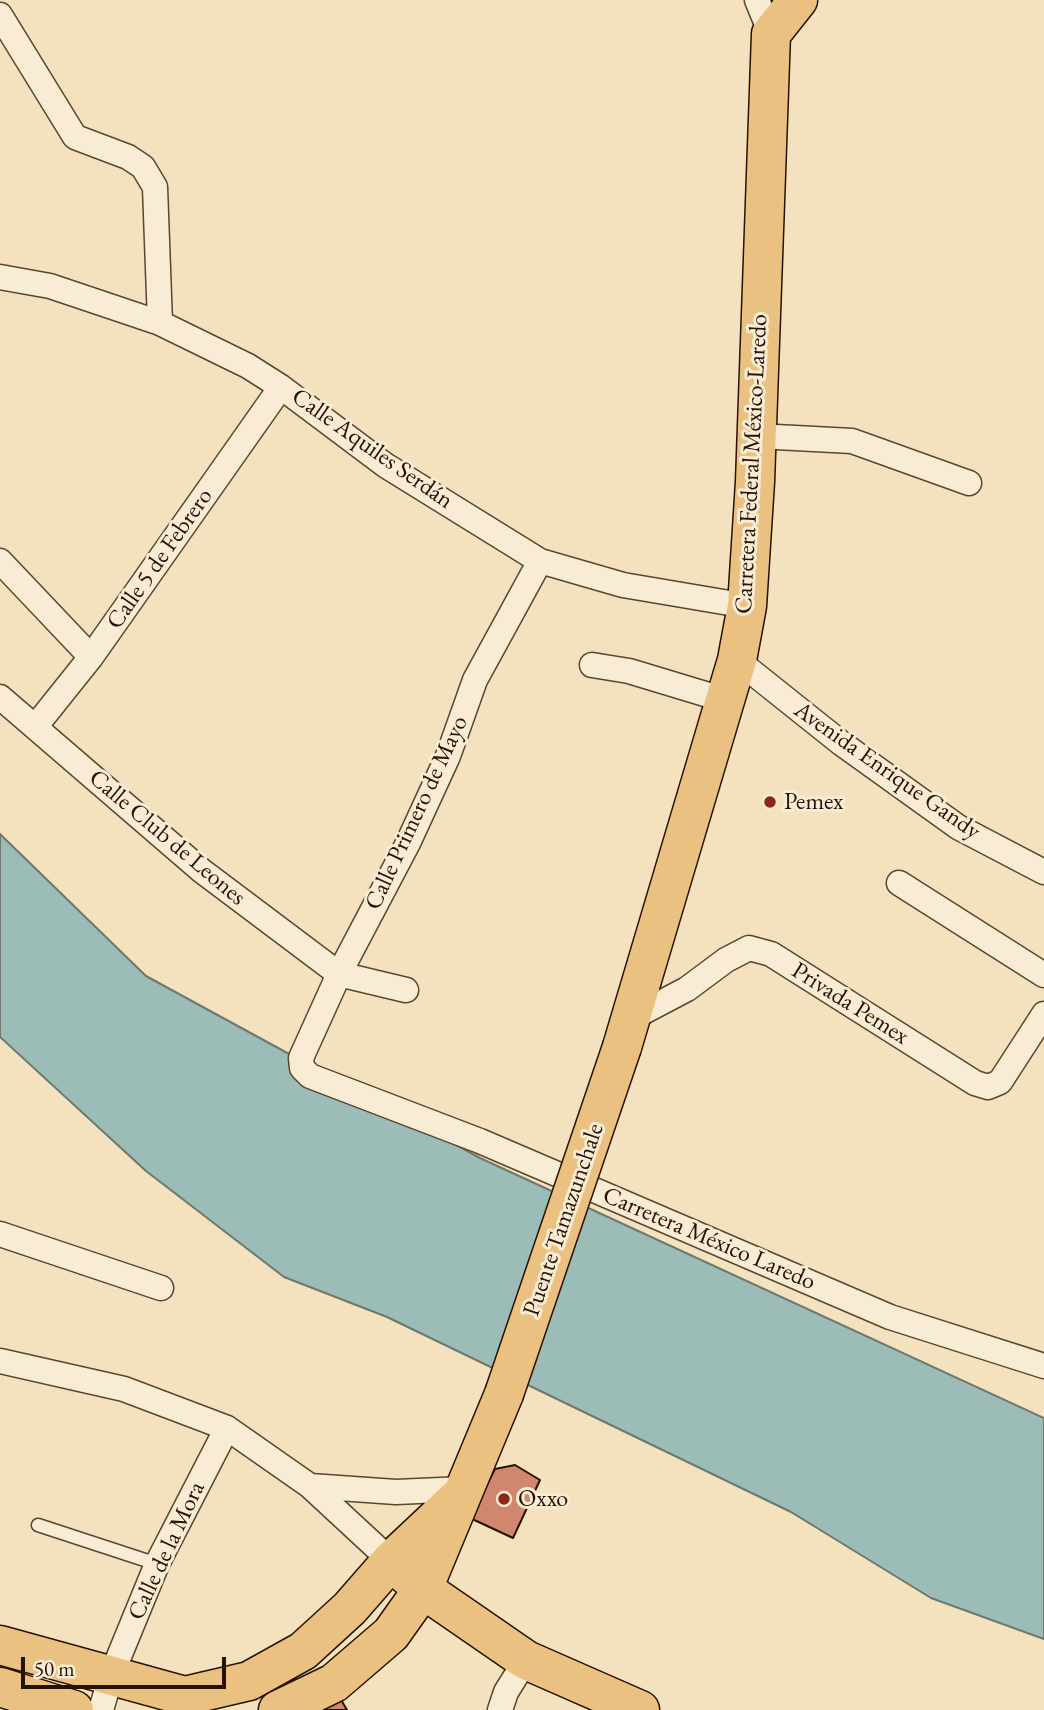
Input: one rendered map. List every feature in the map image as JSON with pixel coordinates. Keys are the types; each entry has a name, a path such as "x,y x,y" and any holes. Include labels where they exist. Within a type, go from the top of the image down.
{"main road":[{"name":"Carretera Federal México-Laredo","path":"626,1033 737,660 747,606 757,436 764,17 798,0"},
{"name":"Puente Tamazunchale","path":"462,1492 504,1394 626,1033"},
{"path":"0,1646 106,1693 185,1696 249,1681 303,1651 350,1608 391,1561 462,1492"},
{"path":"278,1710 334,1684 391,1634 423,1589 462,1492"},
{"path":"391,1561 423,1589 526,1660 640,1710"},
{"path":"0,1687 74,1710"}],"street":[{"path":"0,15 75,136 128,156 143,167 155,187 160,323"},
{"name":"Calle Aquiles Serdán","path":"0,277 50,286 160,323 248,366 281,387 385,465 540,561 623,585 747,606"},
{"name":"Calle 5 de Febrero","path":"35,727 91,657 281,387"},
{"path":"757,436 852,441 969,482"},
{"path":"0,561 91,657"},
{"name":"Calle Primero de Mayo","path":"302,1068 301,1058 339,974 408,843 447,756 475,680 540,561"},
{"name":"Avenida Enrique Gandy","path":"737,660 841,743 958,827 1044,872"},
{"path":"592,665 629,671 725,700"},
{"name":"Calle Club de Leones","path":"0,697 202,871 339,974"},
{"path":"899,883 1044,975"},
{"name":"Privada Pemex","path":"626,1033 726,960 749,948 771,954 975,1083 988,1087 1000,1082 1044,1014"},
{"path":"339,974 406,990"},
{"name":"Carretera México Laredo","path":"302,1068 310,1076 492,1146 890,1317 1044,1366"},
{"path":"0,1234 161,1288"},
{"path":"0,1361 124,1389 227,1428 310,1486 391,1561"},
{"name":"Calle de la Mora","path":"106,1693 157,1564 227,1428"},
{"path":"310,1486 396,1492 462,1492"},
{"path":"500,1710 506,1692 526,1660"}],"lane":[{"path":"37,1525 157,1564"}],"water":[{"path":"0,834 146,976 480,1158 1044,1418 1044,1639 931,1598 791,1512 387,1317 284,1277 146,1171 0,1037"}],"building":[{"path":"515,1465 540,1480 513,1538 470,1518 495,1469"},
{"path":"340,1698 347,1710 319,1710"}],"place":[{"name":"Pemex","path":"770,802"},
{"name":"Oxxo","path":"504,1499"}]}
